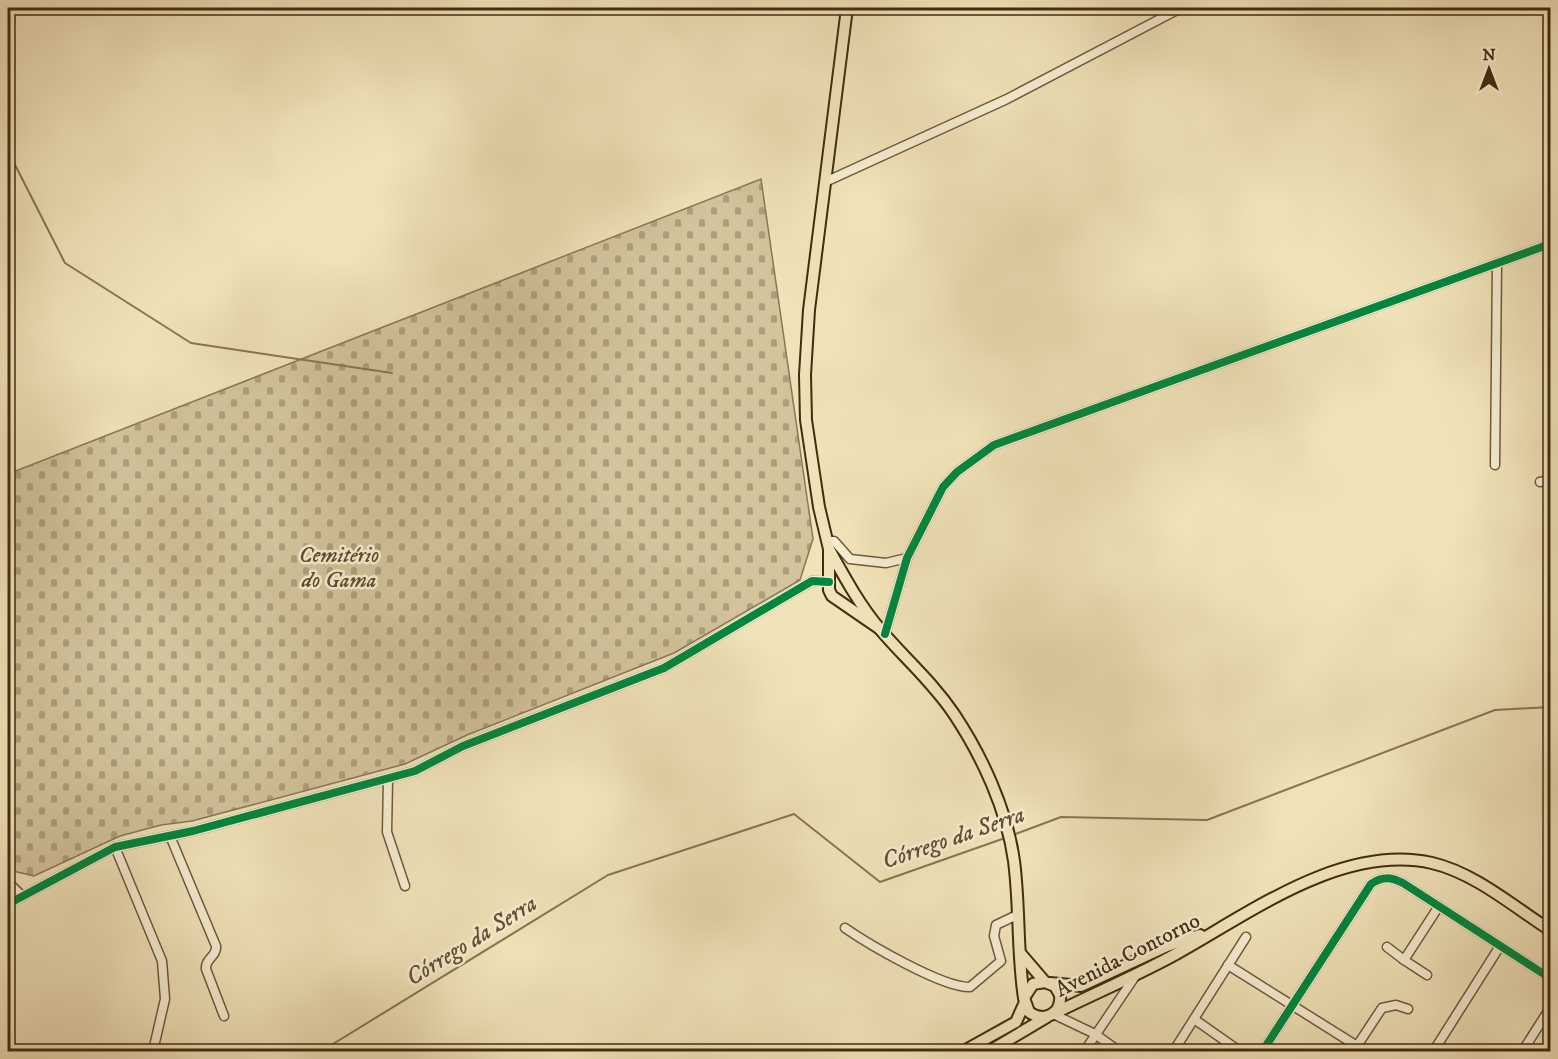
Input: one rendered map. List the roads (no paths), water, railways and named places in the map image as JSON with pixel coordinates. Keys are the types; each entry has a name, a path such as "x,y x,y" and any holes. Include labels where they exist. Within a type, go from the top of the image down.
{"main road":[{"path":"846,8 809,310 805,375 806,420 811,460 828,545 829,582 832,596 883,632"},
{"path":"828,545 852,592 883,632 928,679 955,716 984,767 1009,836 1014,860 1019,914 1020,954 1024,1000 1034,1015 1051,1015 1059,1006 1060,995 1020,954"},
{"path":"829,582 838,579 846,580"},
{"path":"838,600 846,600 852,592"},
{"name":"Avenida Contorno","path":"988,1052 1003,1047 1051,1015 1174,956 1220,928 1330,872 1349,865 1382,859 1432,863 1451,869 1551,930"},
{"name":"Avenida Contorno","path":"1047,982 1082,986 1167,946 1220,928"},
{"path":"1024,1000 1033,984 1047,982"},
{"name":"Avenida Contorno","path":"962,1052 1016,1022 1024,1000"}],"street":[{"path":"825,182 1007,99 1181,8"},
{"path":"883,632 907,558 943,487 957,472 994,445 1551,244"},
{"path":"1495,465 1497,263"},
{"path":"1540,482 1551,480"},
{"path":"828,545 838,544 850,559 886,563 907,558"},
{"path":"8,904 21,895 115,847 170,836 415,771 463,746 664,668 812,581 829,582"},
{"path":"388,779 387,832 405,886"},
{"path":"170,836 216,946 215,953 207,962 206,969 224,1016"},
{"path":"115,847 162,961 165,999 153,1051"},
{"path":"1262,1052 1371,884 1382,878 1394,879 1551,978"},
{"path":"8,882 21,895"},
{"path":"1404,960 1439,906"},
{"path":"844,928 927,972 958,985 970,987 1001,961 994,936 996,924 1019,914"},
{"path":"1173,1052 1246,937"},
{"path":"1432,1052 1500,946"},
{"path":"1387,947 1427,975"},
{"path":"1228,965 1293,1005 1355,1049 1382,1008 1396,1005 1408,1009"},
{"path":"1084,1052 1138,973"},
{"path":"1522,1052 1551,1008"},
{"path":"1051,1015 1095,1035 1120,1052"},
{"path":"1194,1019 1241,1052"}],"waterway":[{"path":"8,39 10,48 8,151 65,263 191,343 392,373"},
{"name":"Córrego da Serra","path":"1013,835 1061,817 1207,820 1495,710 1550,707"},
{"name":"Córrego da Serra","path":"320,1052 608,875 794,814 880,882 1005,838"}],"park label":[{"name":"Cemitério do Gama","path":"339,566"}]}
